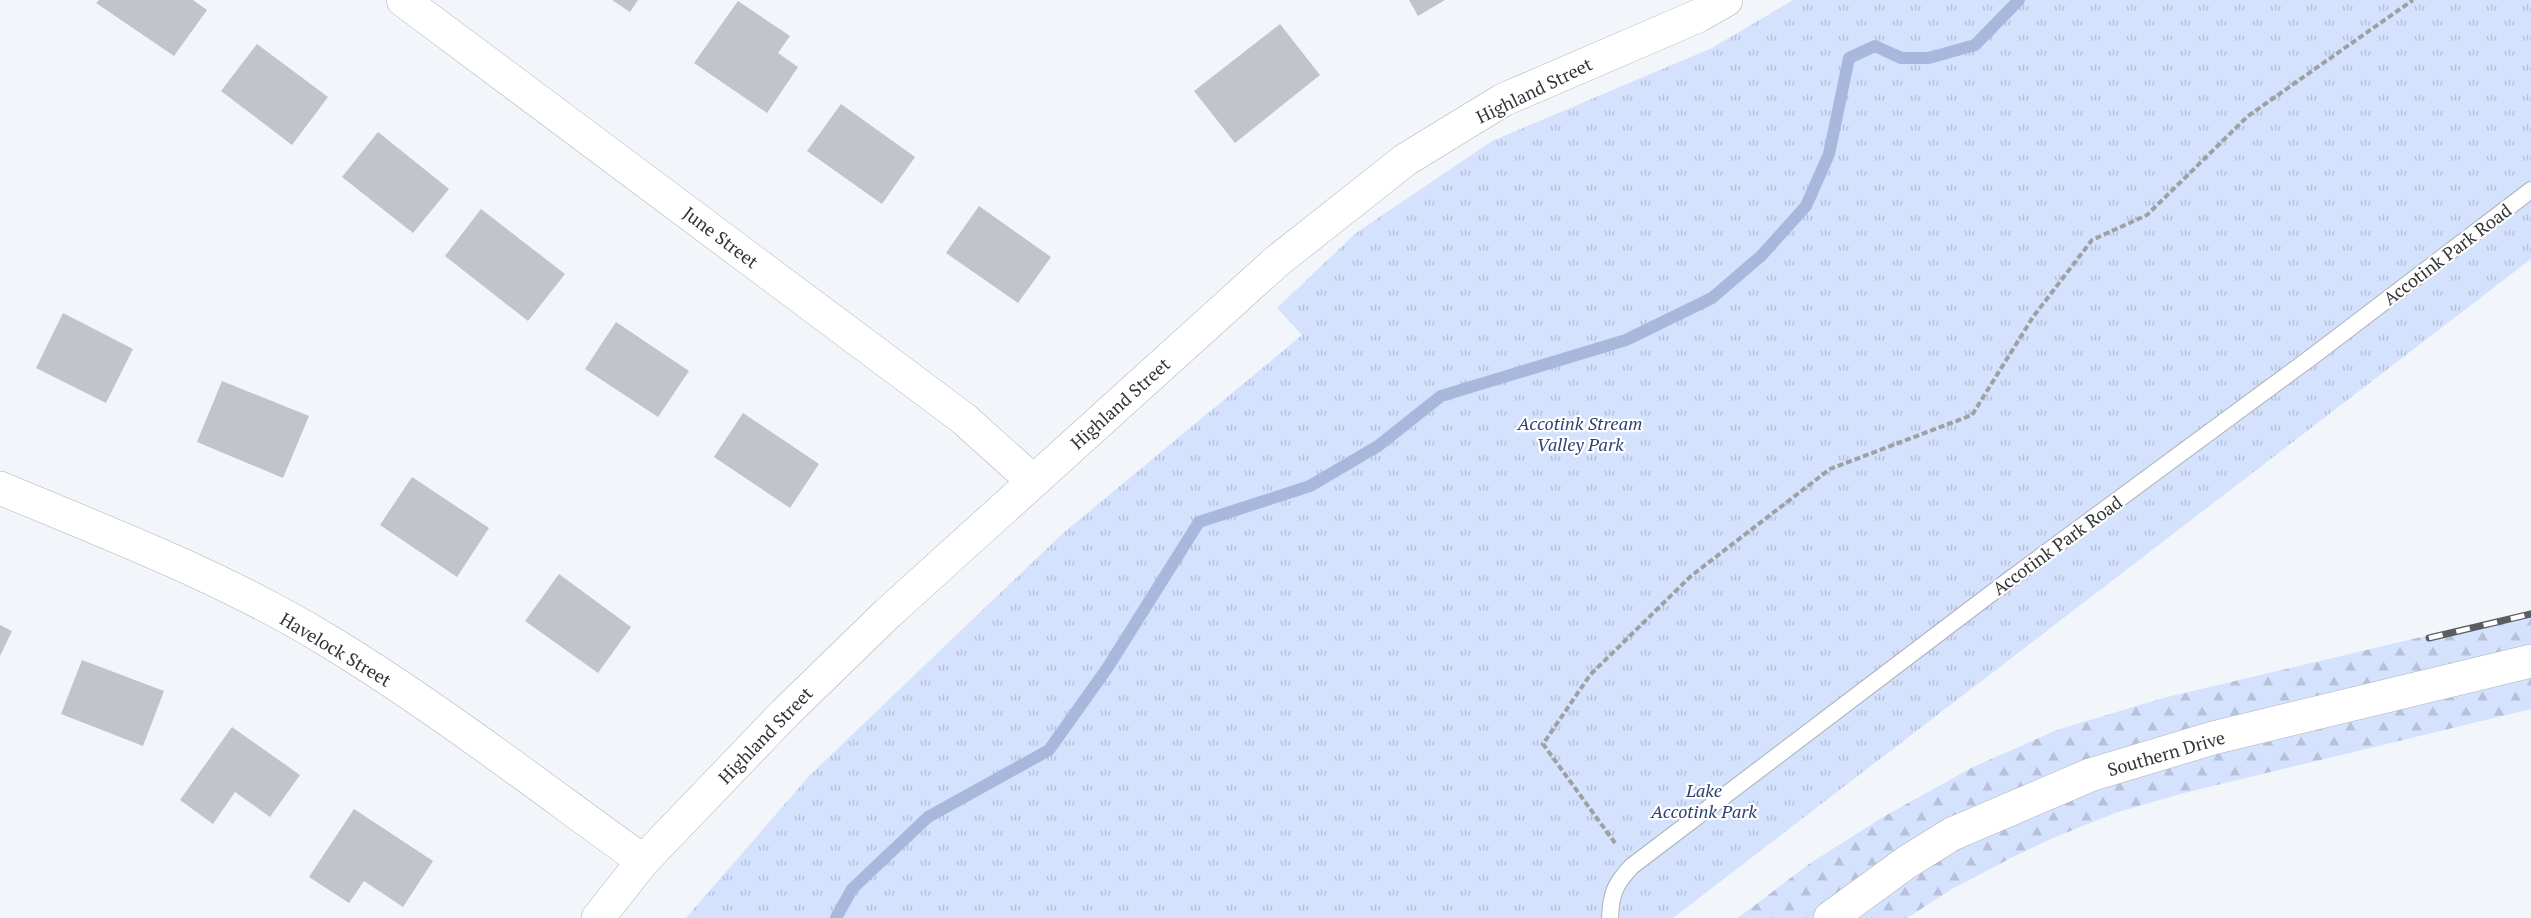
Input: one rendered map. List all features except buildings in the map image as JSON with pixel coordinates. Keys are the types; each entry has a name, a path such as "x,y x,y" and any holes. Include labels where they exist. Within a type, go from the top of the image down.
{"street":[{"name":"June Street","path":"403,0 964,419 1033,481"},
{"name":"Highland Street","path":"598,918 643,861 785,713 888,613 1276,262 1405,160 1503,100 1698,15 1726,0"},
{"name":"Havelock Street","path":"0,488 208,576 329,641 433,711 643,861"},
{"name":"Southern Drive","path":"1830,918 1907,862 1952,834 2090,775 2213,738 2531,661"}],"lane":[{"name":"Accotink Park Road","path":"1610,918 1611,898 1618,882 1632,866 1999,587 2313,356 2531,190"}],"path":[{"path":"1632,866 1544,744 1590,675 1691,576 1830,470 1972,415 2033,317 2092,240 2147,215 2247,117 2413,0"}],"green space":[{"name":"Accotink Stream Valley Park","path":"1793,0 2531,0 2531,259 1673,918 686,918 810,775 1062,534 1302,335 1277,308 1356,233 1492,141 1712,48"},
{"path":"2531,611 2531,709 2180,794 2115,813 2013,857 1952,889 1907,918 1738,918 1809,864 1883,817 1973,767 2057,730 2163,698"}],"waterway":[{"path":"836,918 852,889 928,817 1049,750 1108,667 1199,522 1310,486 1378,446 1441,396 1626,340 1712,298 1761,256 1806,206 1829,154 1849,58 1875,46 1901,58 1929,58 1975,45 2019,0"}],"railway":[{"path":"2429,638 2531,614"}],"park label":[{"name":"Lake Accotink Park","path":"1704,800"}]}
